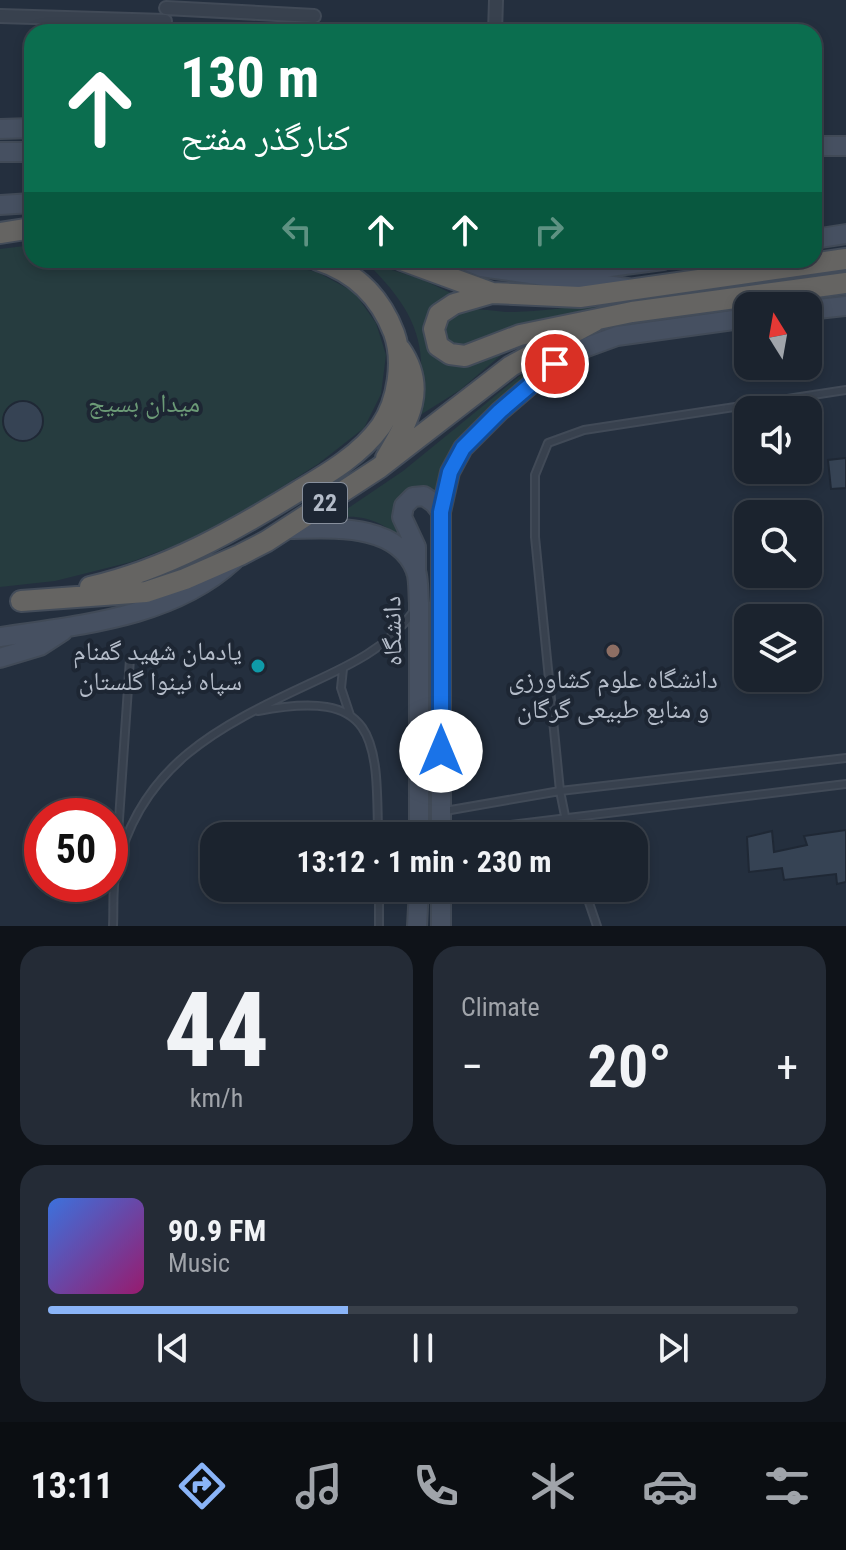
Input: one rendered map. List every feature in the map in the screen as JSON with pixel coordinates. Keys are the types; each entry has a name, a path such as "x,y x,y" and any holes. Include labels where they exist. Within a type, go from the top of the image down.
{"highway":[{"path":"1,232 24,229"},
{"path":"822,262 846,259"},
{"name":"22","path":"10,602 133,576 238,529 327,474 365,445 382,425 393,403 399,347 388,317 361,280 335,268"},
{"path":"424,268 492,293 580,297 784,268"},
{"name":"22","path":"10,602 146,592 240,555 287,529 379,468 511,366 595,321 632,312 846,283"},
{"path":"492,293 454,304 439,314 434,329 438,346 450,354 465,356 520,335 595,321"},
{"path":"379,468 413,407 414,382 409,361 399,347"}],"main road":[{"path":"0,129 24,128"},
{"path":"0,139 24,139"},
{"path":"822,146 846,146"},
{"path":"0,152 24,152"},
{"path":"0,205 24,204"},
{"path":"822,238 846,234"},
{"path":"517,268 639,289"},
{"path":"546,274 609,268"},
{"path":"822,309 846,306"},
{"name":"دانشگاه","path":"441,822 441,512 450,472 463,448 555,364 584,348 617,336 734,320"},
{"path":"416,572 416,547 402,517 404,506 413,497 424,496 441,512"},
{"name":"دانشگاه","path":"287,529 355,530 383,538 404,553 416,572 419,603 419,822"},
{"path":"0,637 72,626 177,599 212,580 240,555"},
{"path":"0,658 40,646 72,626"},
{"path":"418,630 441,630"},
{"path":"417,926 418,902"},
{"path":"441,902 441,926"}],"street":[{"path":"495,24 496,0"},
{"path":"0,16 314,16"}],"lane":[{"path":"565,822 535,537 535,475 548,443 584,430 846,390"},
{"path":"128,836 135,816 169,768 202,742 247,714 343,669 390,639 419,603"},
{"path":"120,798 130,659"},
{"path":"343,669 341,688 351,717"},
{"path":"247,714 287,706 314,705 342,711 362,725 372,745 378,769 378,822"},
{"path":"441,811 560,791 846,758"},
{"path":"541,822 846,784"},
{"path":"113,926 114,902"},
{"path":"379,902 379,926"},
{"path":"589,902 597,926"}],"green space":[{"name":"میدان بسیج","path":"24,246 24,268 298,268 317,272 354,292 376,323 386,355 381,394 364,428 318,464 235,517 195,538 131,562 55,581 0,587 0,249"},
{"path":"372,268 385,268 421,279 453,294 437,304 433,352 444,360 454,364 473,364 513,345 460,390 414,419 421,372 416,333 398,298"},
{"path":"669,292 671,296 583,310 507,329 463,349 448,342 443,335 443,327 449,316 459,311 533,311"},
{"path":"626,325 586,339 536,367 467,431 453,450 436,496 406,494 406,542 377,522 343,517 341,513 403,471 533,365 585,336"}],"building":[{"path":"23,401 37,407 43,421 37,435 23,441 9,435 3,421 9,407"},
{"path":"846,458 846,488 831,489 828,460"},
{"path":"846,830 846,882 837,884 836,874 784,880 782,868 749,872 747,837 772,831 774,852 807,845 804,836"}],"place":[{"name":"دانشگاه علوم کشاورزی و منابع طبیعی گرگان","path":"613,651"},
{"name":"یادمان شهید گمنام سپاه نینوا گلستان","path":"258,666"}],"route":[{"path":"441,751 441,512 450,472 463,448 555,364"}]}
